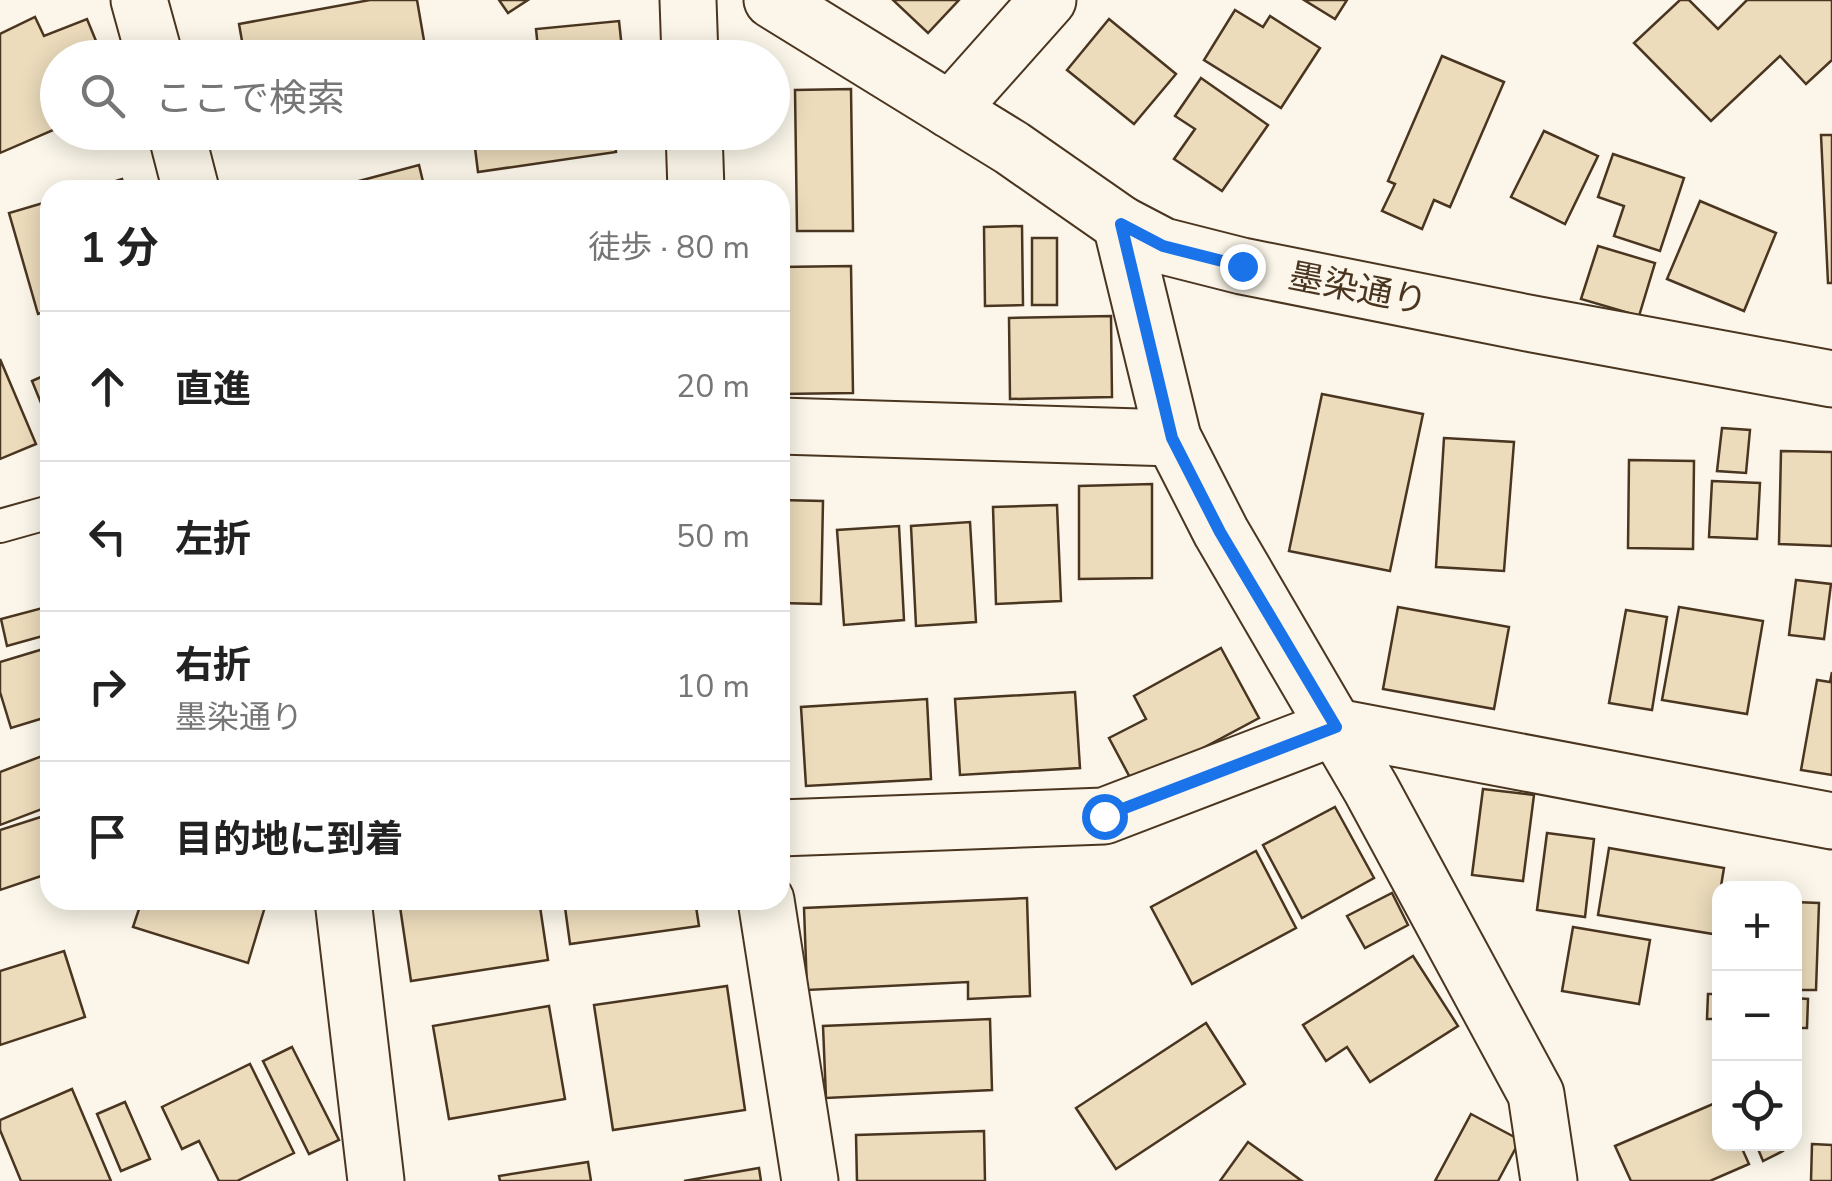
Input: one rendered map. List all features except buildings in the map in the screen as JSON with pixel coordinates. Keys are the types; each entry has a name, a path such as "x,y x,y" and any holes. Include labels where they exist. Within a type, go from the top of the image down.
{"street":[{"path":"139,0 150,40"},
{"path":"688,0 689,40"},
{"name":"墨染通り","path":"772,0 1012,148 1121,224 1163,246 1242,266 1532,324 1832,379"},
{"path":"950,110 1048,0"},
{"path":"181,150 188,180"},
{"path":"695,150 696,180"},
{"path":"1121,224 1172,438 1220,532 1336,727 1536,1094 1549,1181"},
{"path":"790,426 1172,438"},
{"path":"790,828 1104,816 1336,727 1832,821"},
{"path":"344,910 376,1181"},
{"path":"768,910 810,1181"}],"lane":[{"path":"0,526 40,515"}],"route":[{"path":"1104,816 1336,727 1220,532 1172,438 1121,224 1163,246 1242,266"}]}
